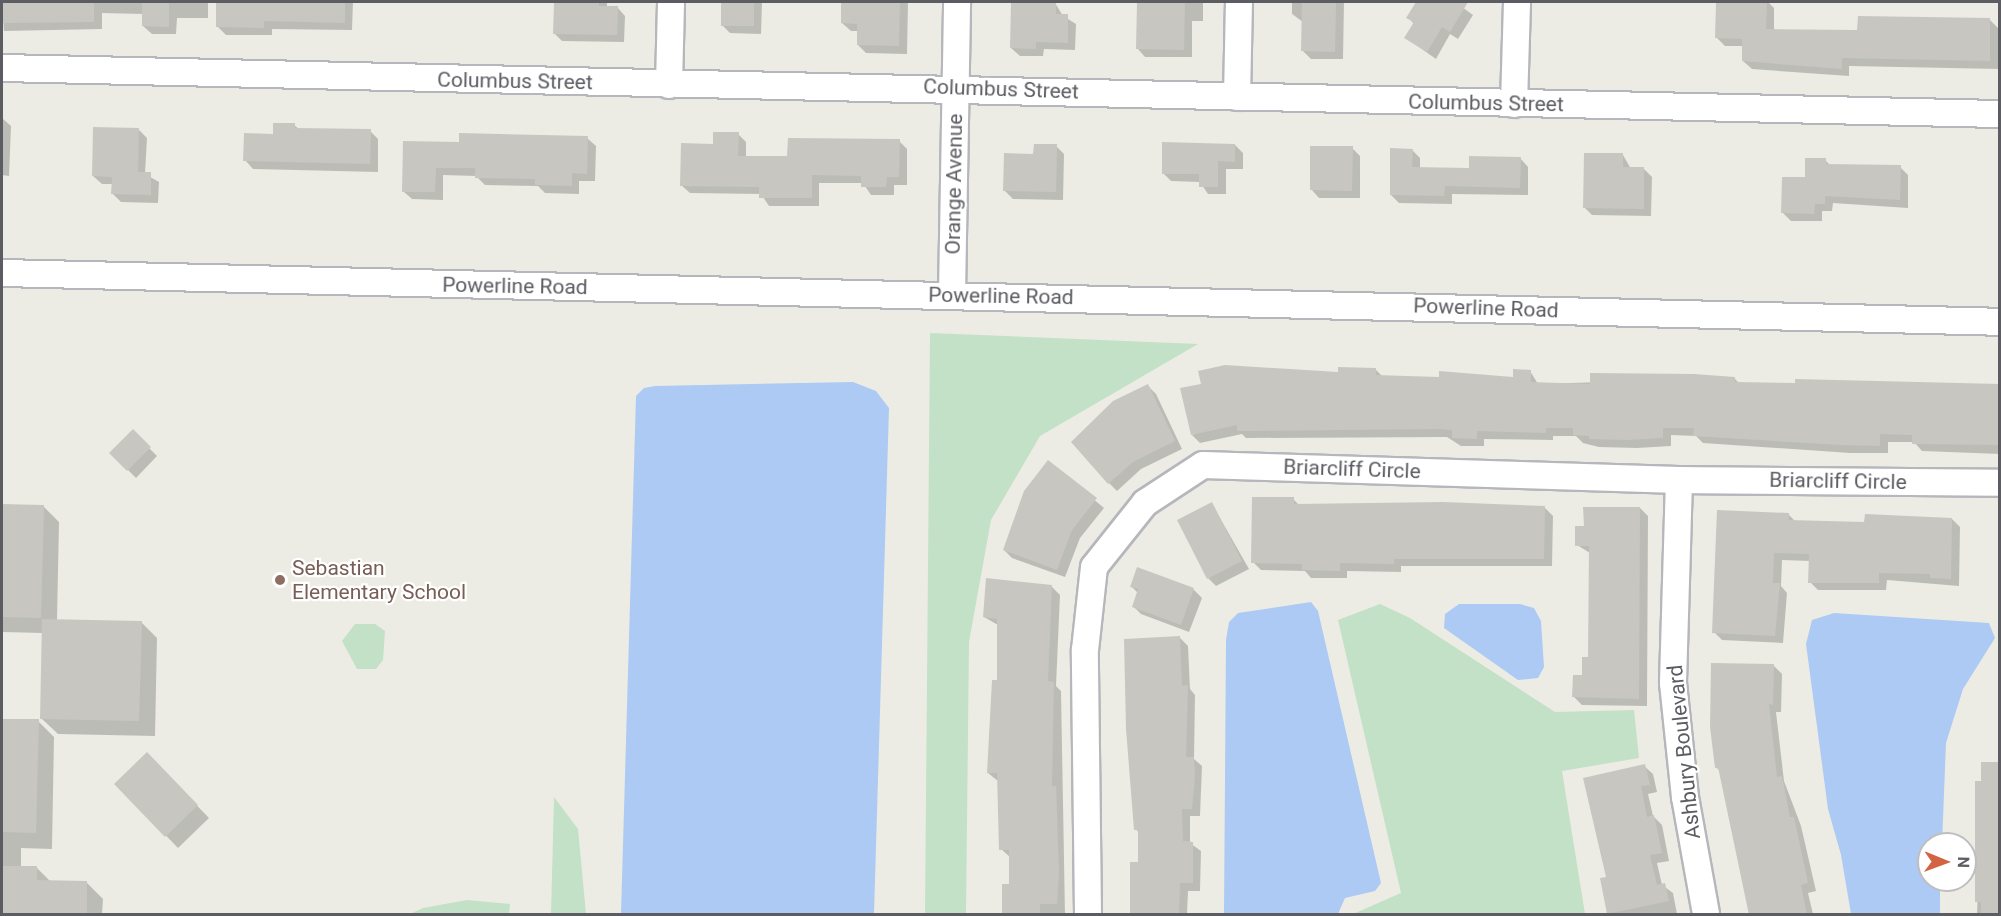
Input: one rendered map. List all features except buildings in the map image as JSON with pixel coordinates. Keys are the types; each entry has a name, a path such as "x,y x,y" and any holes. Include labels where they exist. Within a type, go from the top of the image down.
{"street":[{"path":"669,85 671,2"},
{"name":"Orange Avenue","path":"952,294 957,2"},
{"path":"1237,97 1239,2"},
{"path":"1514,104 1517,2"},
{"name":"Columbus Street","path":"2,68 669,85 956,87 1237,97 2000,114"},
{"name":"Powerline Road","path":"2,273 952,294 2000,322"},
{"name":"Briarcliff Circle","path":"1088,915 1085,650 1094,567 1145,503 1203,465 1679,480 2000,483"},
{"name":"Ashbury Boulevard","path":"1679,480 1673,683 1685,797 1706,915"}],"green space":[{"path":"930,333 1198,344 1040,436 991,520 969,642 966,914 925,914"},
{"path":"1380,604 1410,618 1555,712 1634,710 1639,758 1562,771 1585,914 1353,914 1401,893 1338,620"},
{"path":"355,624 375,624 385,631 383,660 376,669 357,669 342,641"},
{"path":"554,797 578,829 586,914 551,914"},
{"path":"467,900 510,904 509,914 410,914 423,908"}],"water":[{"path":"853,382 876,391 889,408 874,914 621,914 636,396 644,388 655,386"},
{"path":"1311,602 1318,611 1381,883 1375,891 1345,898 1338,914 1224,914 1226,640 1229,622 1238,613"},
{"path":"1459,604 1520,604 1534,608 1541,621 1544,667 1538,678 1518,680 1444,628 1445,614"},
{"path":"1834,613 1989,623 1995,638 1963,689 1946,743 1942,832 1917,832 1917,892 1940,892 1940,914 1851,914 1841,855 1828,809 1806,644 1812,620"}],"place":[{"name":"Sebastian Elementary School","path":"280,580"}]}
